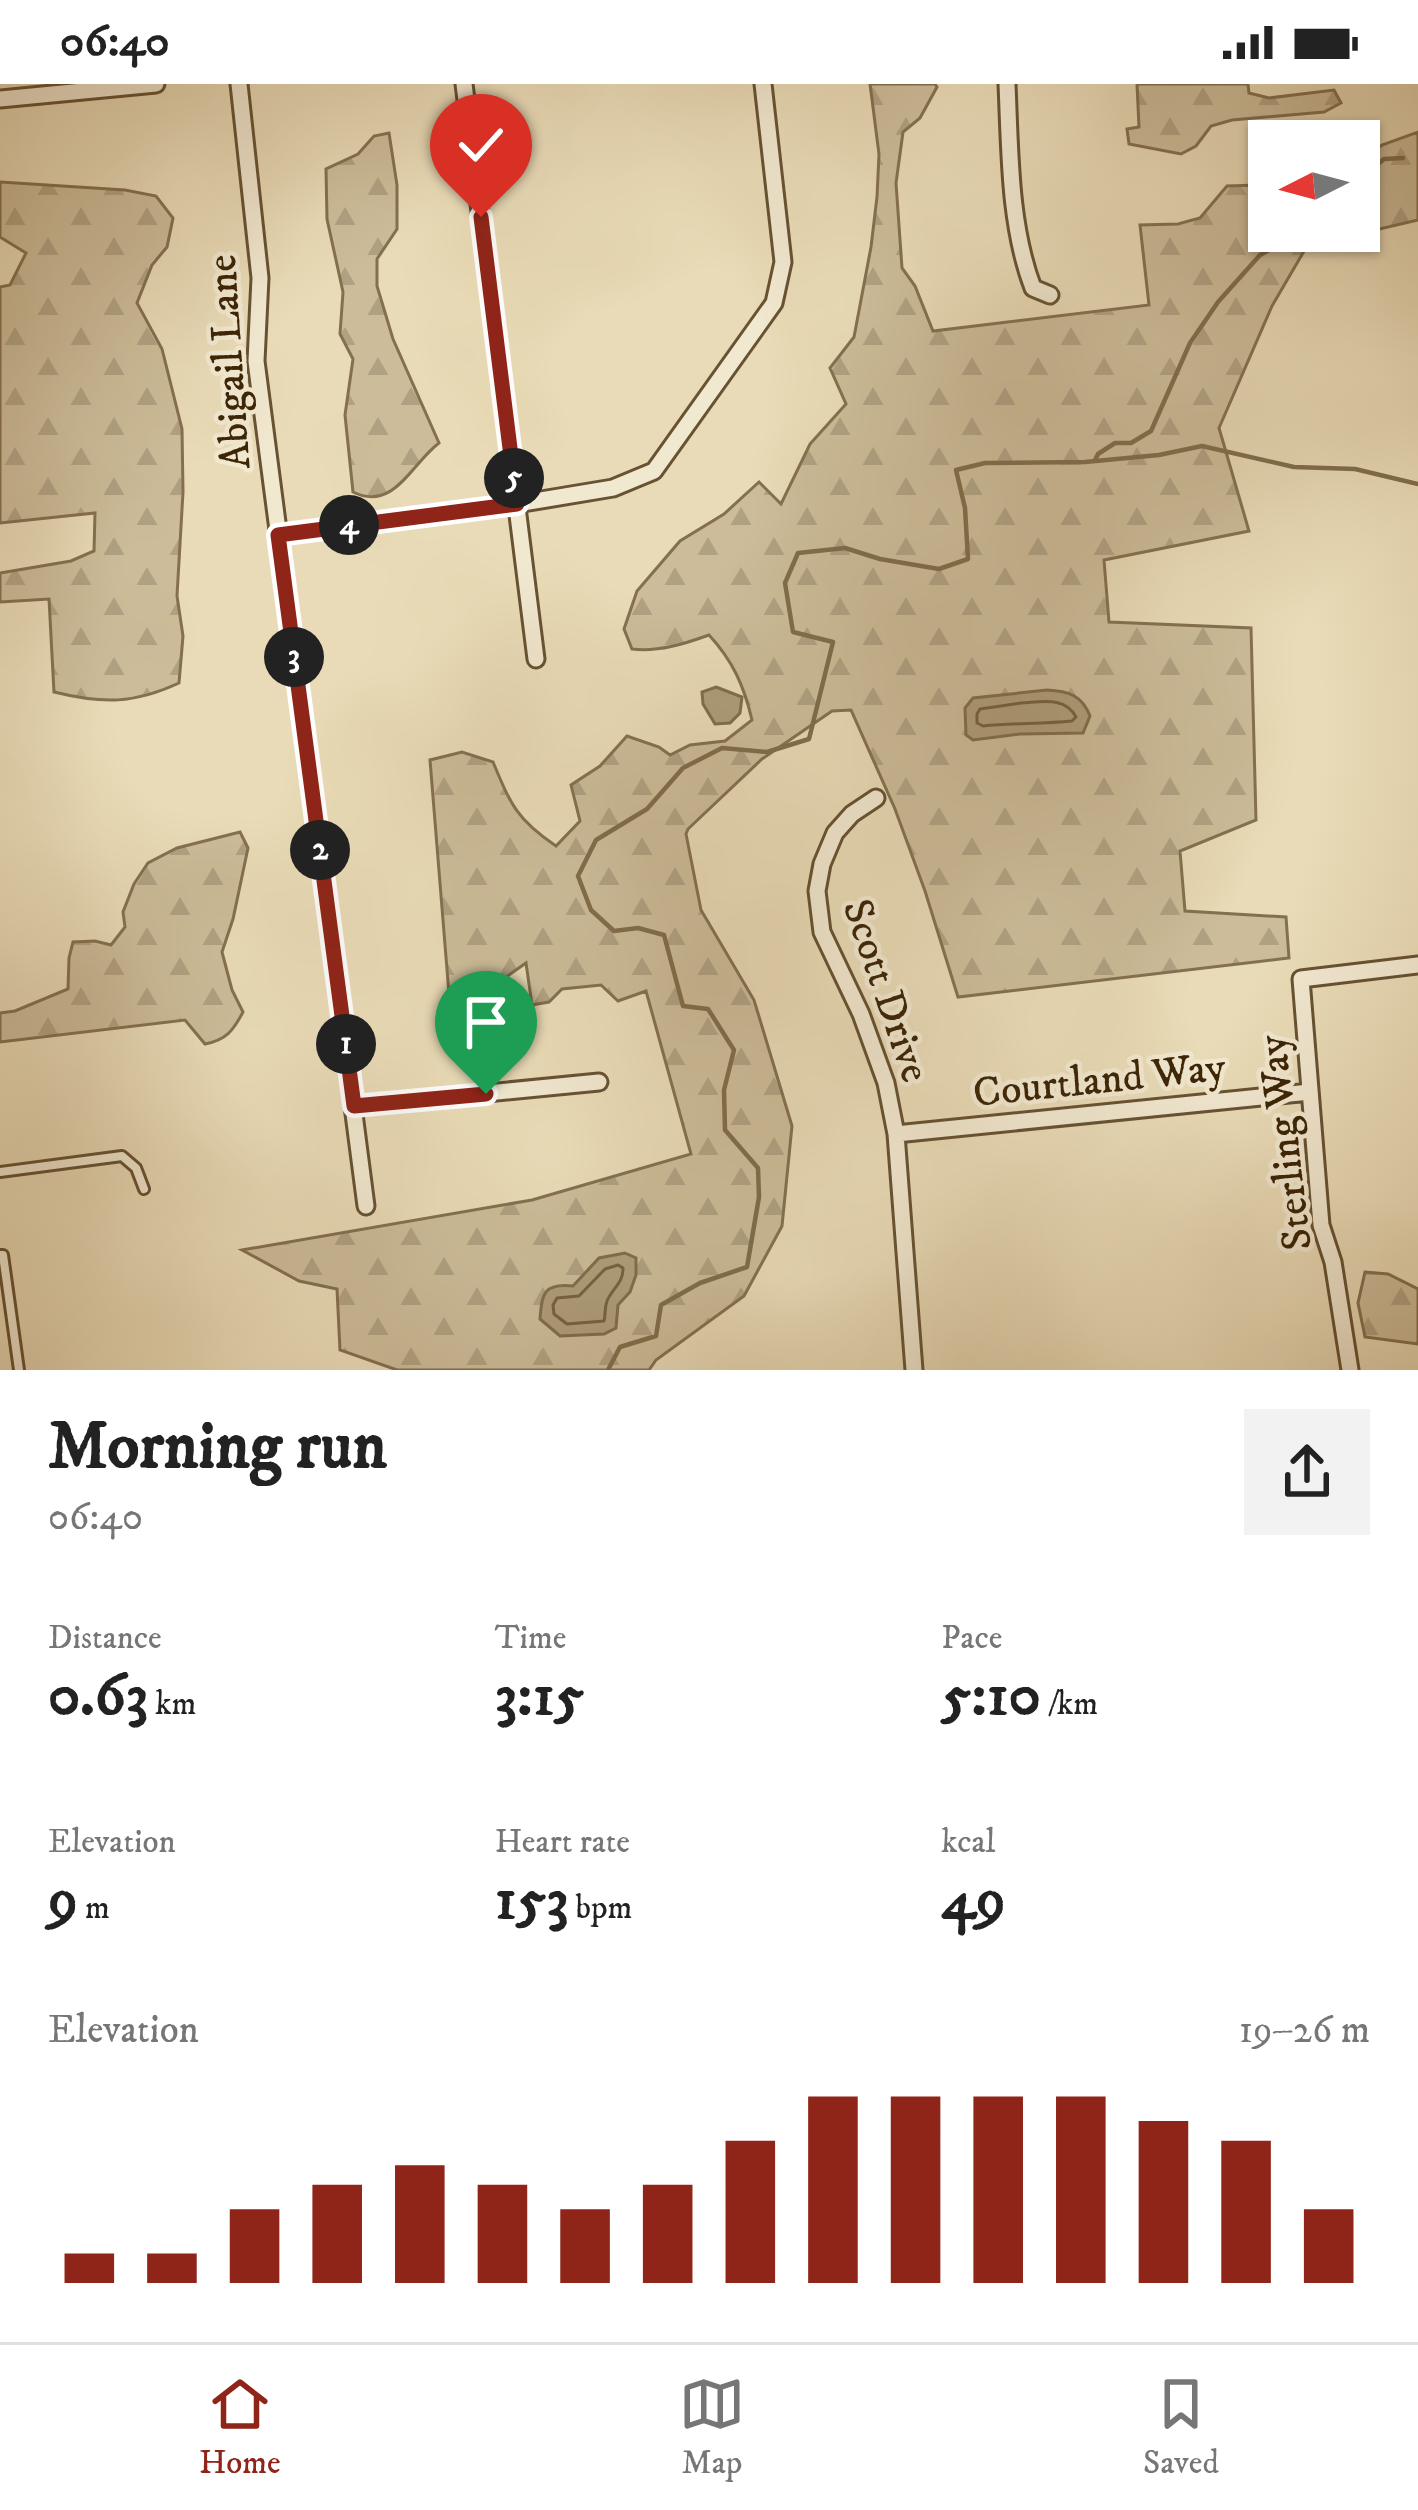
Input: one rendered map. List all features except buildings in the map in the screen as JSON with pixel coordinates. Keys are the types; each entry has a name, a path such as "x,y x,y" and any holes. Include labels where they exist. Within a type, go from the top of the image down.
{"street":[{"path":"0,99 156,84"},
{"name":"Abigail Lane","path":"239,84 260,278 256,361 366,1206"},
{"path":"464,84 536,659"},
{"path":"278,535 613,488 654,471 774,303 783,262 763,84"},
{"path":"1007,84 1020,242 1033,288 1050,295"},
{"name":"Scott Drive","path":"876,798 835,833 817,891 823,932 886,1084 896,1135 914,1370"},
{"name":"Sterling Way","path":"1350,1370 1333,1262 1322,1226 1301,979 1418,965"},
{"path":"354,1106 598,1082"},
{"name":"Courtland Way","path":"896,1135 1310,1092"}],"lane":[{"path":"0,1172 122,1156 136,1168 144,1189"},
{"path":"0,1255 19,1370"}],"green space":[{"path":"870,84 935,84 920,118 903,132 896,183 902,268 915,286 933,331 1149,305 1140,225 1200,218 1227,186 1248,185 1248,252 1304,252 1272,306 1219,428 1249,531 1104,560 1109,622 1251,628 1256,820 1180,851 1185,911 1286,917 1289,958 958,997 895,809 851,710 832,711 762,759 686,834 701,910 754,1000 792,1126 782,1226 744,1296 649,1370 397,1370 340,1350 337,1289 299,1281 242,1250 532,1200 691,1154 646,991 618,1001 601,985 562,989 549,1002 532,1005 526,963 492,987 459,1002 449,994 430,760 462,752 493,762 517,810 556,846 580,821 571,785 600,766 627,736 670,755 690,745 725,741 752,720 736,674 709,635 662,648 632,649 624,629 637,591 680,541 724,514 759,482 781,504 810,444 846,404 830,368 854,337 871,247 879,154"},
{"path":"1137,84 1248,84 1249,93 1269,98 1334,90 1341,103 1324,112 1211,126 1196,146 1181,154 1129,144 1127,129 1139,127"},
{"path":"1418,132 1418,220 1380,229 1380,146"},
{"path":"389,133 397,185 397,229 377,259 377,286 393,339 439,443 391,491 367,496 353,492 345,415 353,359 340,334 343,292 327,219 326,169 358,154 374,136"},
{"path":"0,182 156,196 173,218 167,247 152,265 137,303 162,349 182,429 177,596 183,636 179,683 147,695 103,700 54,692 49,599 0,602 0,573 71,561 94,551 95,513 0,523 0,287 10,285 26,253 0,237"},
{"path":"240,832 248,848 222,952 243,1012 228,1034 205,1044 185,1020 0,1042 0,1013 68,989 73,942 111,945 125,927 123,912 148,863 177,848"},
{"path":"1365,1272 1388,1274 1418,1289 1418,1344 1365,1337 1358,1303"}],"water":[{"path":"716,687 742,697 740,713 730,723 715,724 703,704 702,692"},
{"path":"1047,690 1068,693 1083,703 1090,716 1083,733 973,740 966,735 965,708 973,698"},
{"path":"625,1253 636,1258 636,1275 630,1292 618,1305 616,1328 604,1334 560,1336 540,1319 550,1288 573,1286 599,1258"}],"waterway":[{"path":"1380,162 1403,158"},
{"path":"1095,460 1115,443 1131,443 1151,431 1190,343 1218,302 1265,252"},
{"path":"608,1370 620,1347 656,1336 661,1305 700,1283 747,1267 759,1197 758,1168 725,1130 724,1090 734,1050 708,1009 683,1006 664,935 638,928 614,931 591,910 578,876 596,840 647,809 683,768 722,748 767,752 809,739 833,642 793,632 785,583 798,553 845,548 939,569 968,559 965,508 956,470 985,463 1085,462 1202,446 1294,467 1355,469 1418,484"}],"route":[{"path":"481,217 517,504 278,535 354,1106 486,1094"}]}
